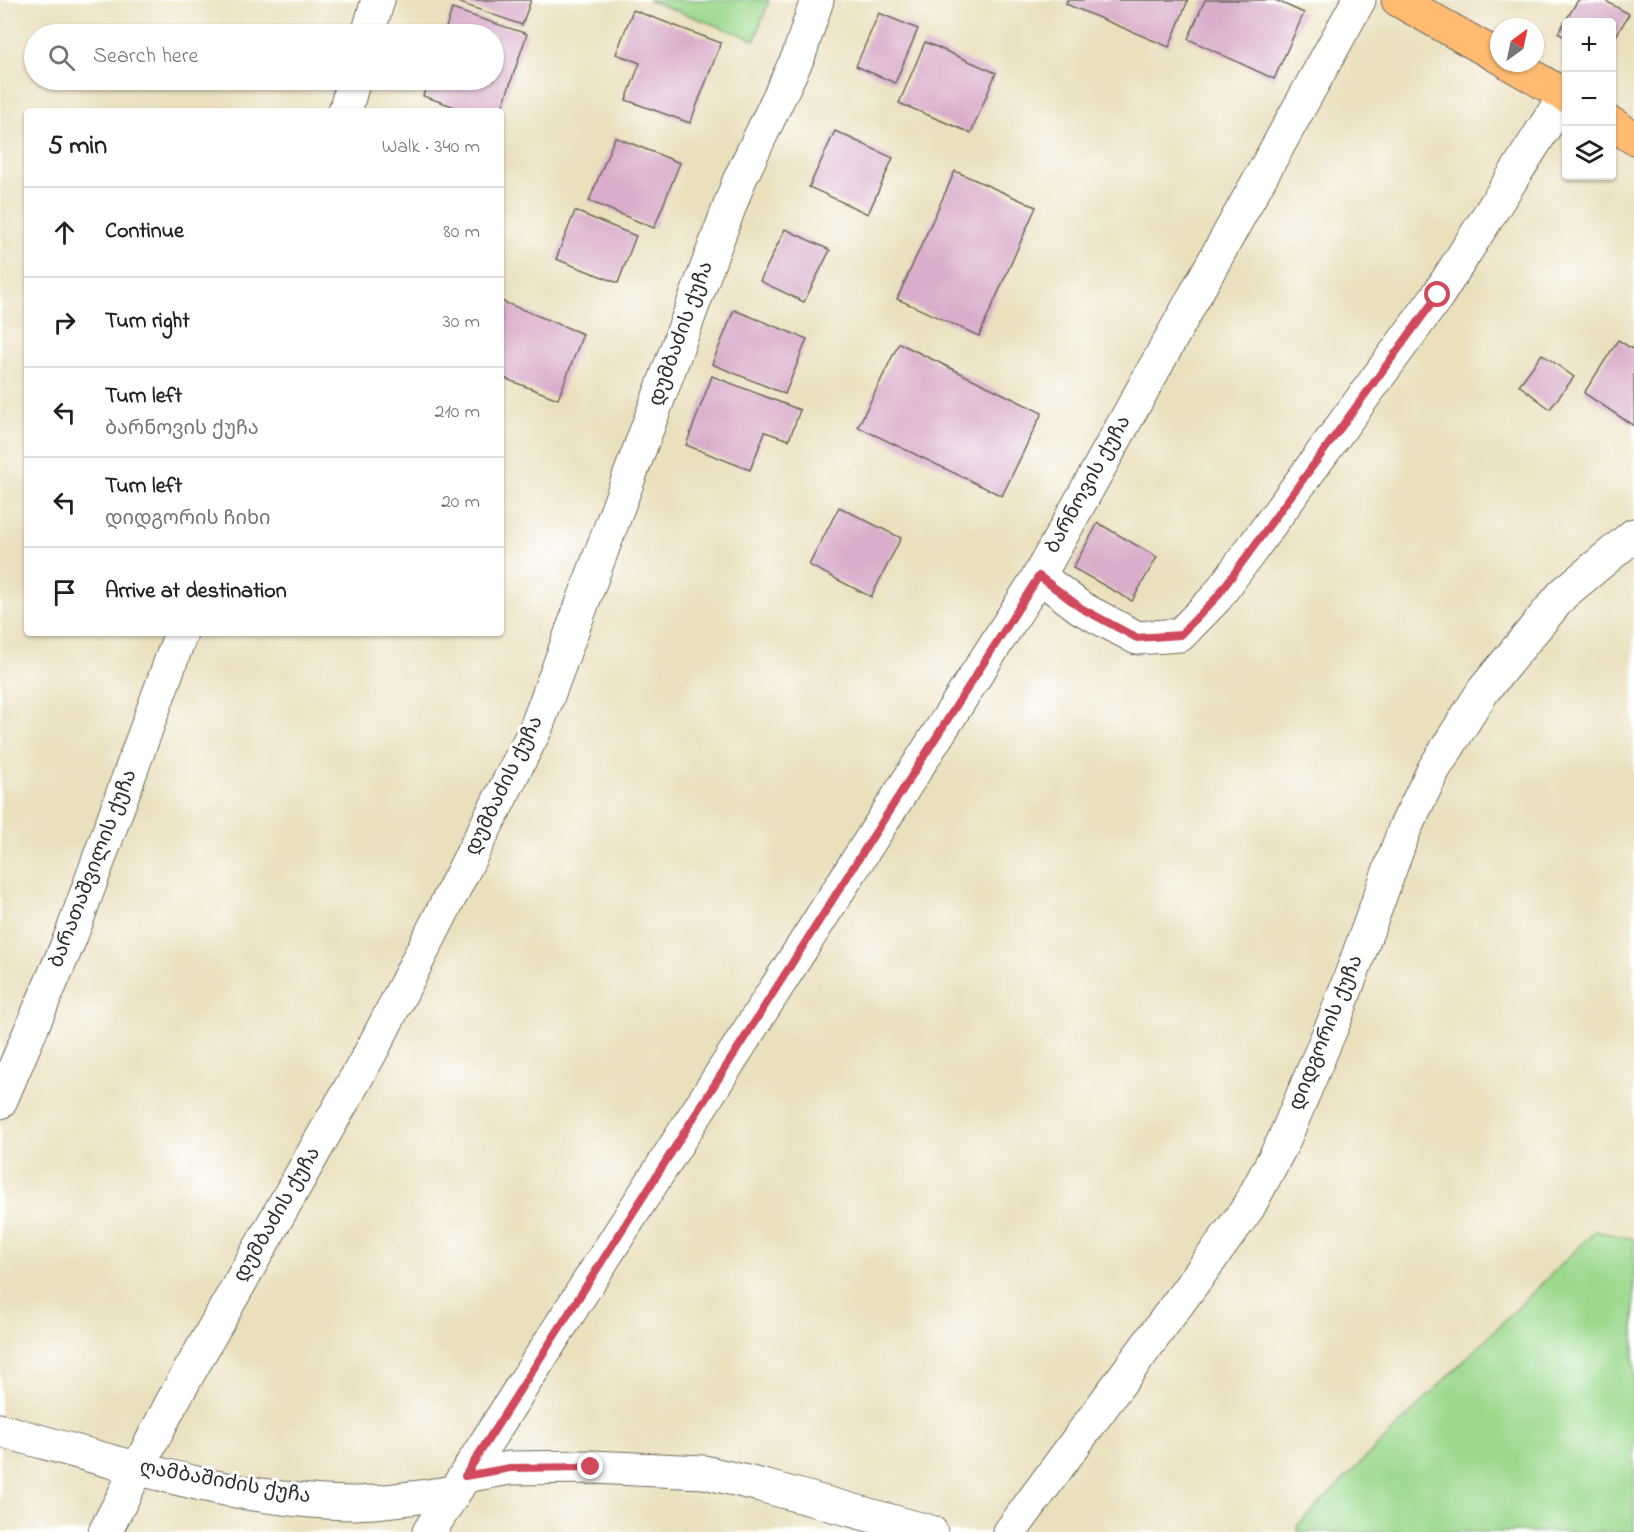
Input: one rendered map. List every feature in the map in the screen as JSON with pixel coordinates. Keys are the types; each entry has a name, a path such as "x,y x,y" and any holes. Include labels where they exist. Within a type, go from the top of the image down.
{"main road":[{"path":"1398,0 1490,52"},
{"path":"1525,72 1562,93"},
{"path":"1614,126 1634,138"}],"street":[{"path":"371,24 378,0"},
{"name":"დუმბაძის ქუჩა","path":"105,1532 136,1468 372,1050 536,728 739,181 799,55 818,0"},
{"name":"ბარნოვის ქუჩა","path":"429,1532 1039,576 1359,0"},
{"path":"346,108 351,90"},
{"path":"1039,576 1081,608 1137,638 1180,635 1216,598 1438,295 1562,101"},
{"name":"დიდგორის ქუჩა","path":"1010,1532 1248,1208 1283,1142 1335,1019 1405,828 1434,769 1483,691 1563,594 1634,535"},
{"name":"ბარათაშვილის ქუჩა","path":"0,1102 71,936 180,636"},
{"name":"ღამბაშიძის ქუჩა","path":"0,1430 136,1468 222,1487 290,1498 365,1502 399,1501 510,1468 591,1467 704,1472 931,1532"}],"green space":[{"path":"648,0 769,0 755,40"},
{"path":"1595,1231 1634,1239 1634,1532 1298,1532 1297,1526"}],"building":[{"path":"452,0 531,0 522,25"},
{"path":"1067,0 1188,0 1169,47 1066,4"},
{"path":"1205,0 1275,0 1304,13 1274,79 1188,39"},
{"path":"1578,0 1604,0 1629,14 1616,36 1616,18 1567,18"},
{"path":"452,9 497,24 447,24"},
{"path":"633,10 721,43 690,123 626,100 640,63 616,54"},
{"path":"879,13 918,29 895,83 856,66"},
{"path":"504,26 527,34 502,108 458,108 423,96 425,90 504,90"},
{"path":"925,42 996,73 971,133 899,103"},
{"path":"835,131 893,158 868,214 809,187"},
{"path":"615,137 680,163 654,228 589,201"},
{"path":"955,171 1036,207 979,336 897,299"},
{"path":"575,211 636,236 618,283 556,259"},
{"path":"785,229 830,250 804,302 760,281"},
{"path":"504,302 583,334 558,399 504,378"},
{"path":"734,310 807,339 785,394 712,364"},
{"path":"1618,340 1634,350 1634,426 1584,393"},
{"path":"899,343 1042,413 1002,496 858,427"},
{"path":"1542,354 1574,377 1550,409 1519,385"},
{"path":"712,376 800,410 789,440 765,432 750,470 686,445"},
{"path":"839,507 901,538 871,597 809,565"},
{"path":"1098,523 1157,557 1132,601 1073,568"}],"route":[{"path":"591,1467 510,1468 465,1476 1039,576 1081,608 1137,638 1180,635 1216,598 1438,295"}]}
